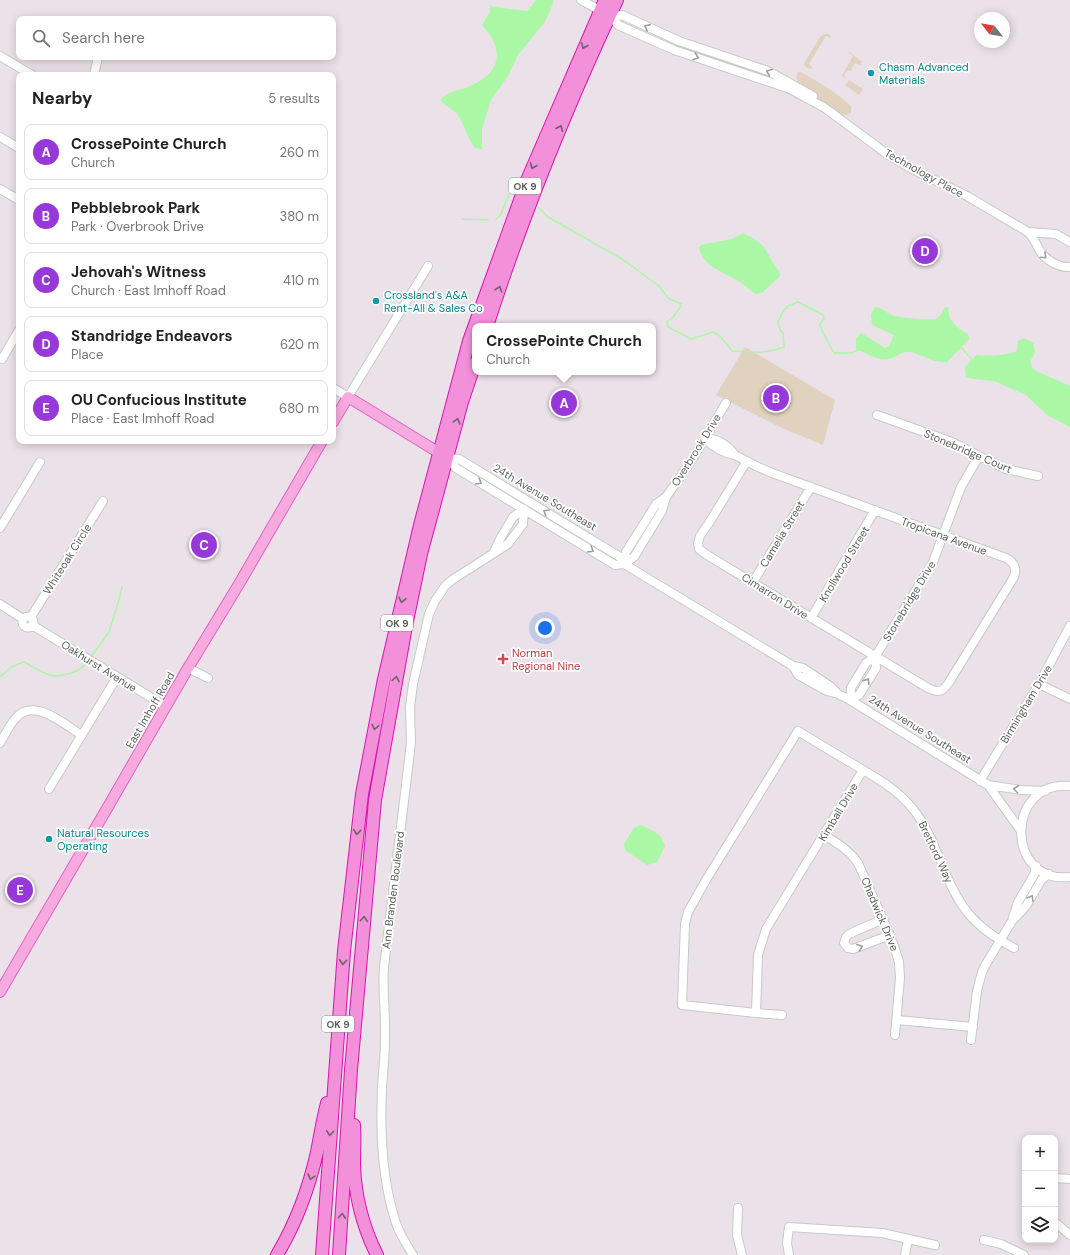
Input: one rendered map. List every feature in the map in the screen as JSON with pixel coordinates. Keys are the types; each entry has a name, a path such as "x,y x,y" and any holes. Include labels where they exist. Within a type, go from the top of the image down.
{"highway":[{"name":"OK 9","path":"475,323 525,185 607,11 617,0"},
{"name":"OK 9","path":"488,323 553,143 607,11"},
{"name":"OK 9","path":"339,1255 351,1070 375,800 405,633 421,554 445,457 472,333"},
{"name":"OK 9","path":"322,1255 334,1071 344,951 362,794 384,679 402,599 472,372"},
{"path":"351,1070 355,1137 354,1166 356,1190 364,1223 377,1255"},
{"path":"277,1255 294,1224 307,1188 317,1151 321,1125 334,1071"}],"main road":[{"name":"24th Avenue Southeast","path":"348,397 445,457"},
{"path":"336,417 348,397"},
{"name":"East Imhoff Road","path":"0,992 106,812 165,706 239,584 320,444"}],"street":[{"name":"Technology Place","path":"581,0 607,11 618,25 674,50 780,85 825,108 887,154 906,166 966,196 1028,232 1035,240 1043,256 1057,265 1062,267 1070,267"},
{"path":"0,56 27,72"},
{"path":"95,72 97,60"},
{"path":"0,137 16,146"},
{"path":"0,190 16,198"},
{"name":"Technology Place","path":"1028,232 1056,234 1070,242"},
{"path":"348,397 428,266"},
{"path":"2,359 16,335"},
{"name":"24th Avenue Southeast","path":"336,390 348,397"},
{"name":"Overbrook Drive","path":"624,564 634,557 662,511 666,497 726,403"},
{"name":"Stonebridge Court","path":"877,415 952,442 1006,469 1038,476"},
{"name":"Tropicana Avenue","path":"705,438 711,444 727,454 735,455 811,487 1006,558 1012,563 1015,569 1014,577 951,680 947,686 940,691"},
{"name":"Stonebridge Drive","path":"850,700 859,694 876,668 875,657 928,573 944,536 961,487 979,456"},
{"name":"24th Avenue Southeast","path":"445,457 456,468 616,565 624,564"},
{"name":"24th Avenue Southeast","path":"445,457 459,459 620,557 624,564 793,666 803,668 830,686 838,694 980,781 988,785 1020,790 1044,791"},
{"name":"Cimarron Drive","path":"747,461 710,523 700,536 698,546 702,552 928,688 940,691"},
{"path":"0,528 40,462"},
{"name":"Camelia Street","path":"753,582 811,487"},
{"name":"Whiteoak Circle","path":"29,620 103,501"},
{"name":"Ann Branden Boulevard","path":"494,552 513,517 524,509"},
{"name":"Ann Branden Boulevard","path":"413,1255 401,1235 391,1206 386,1180 382,1131 382,1089 385,1039 383,978 396,857 411,743 410,707 413,684 429,614 435,601 445,586 452,580 508,544 523,524 524,509"},
{"name":"Knollwood Street","path":"811,618 876,510"},
{"name":"Oakhurst Avenue","path":"0,604 29,620 86,658 165,706"},
{"name":"Birmingham Drive","path":"980,781 1040,684 1070,626"},
{"path":"188,668 208,678"},
{"path":"49,789 117,677"},
{"path":"1040,684 1070,699"},
{"path":"0,743 16,718 29,710 44,712 81,735"},
{"name":"Bretford Way","path":"756,1013 682,1005 685,924 688,912 710,874 798,731 891,787 912,808 928,832 949,881 960,901 974,920 1000,940 1014,948"},
{"name":"Kimball Drive","path":"756,1013 758,955 766,929 863,770"},
{"name":"24th Avenue Southeast","path":"988,785 1020,831 1025,851 1036,866 1049,874 1060,877 1070,877"},
{"name":"24th Avenue Southeast","path":"1020,831 1024,814 1029,805 1039,795 1044,791 1059,786 1070,786"},
{"name":"Chadwick Drive","path":"824,835 843,847 855,858 862,870 897,954 900,969 895,1035"},
{"path":"1012,921 1018,902 1034,875 1036,866"},
{"path":"971,1040 980,980 986,964 1012,921 1026,906 1042,879 1049,874"},
{"path":"883,919 849,934 844,943 848,948 853,949 890,935"},
{"path":"756,1013 782,1015"},
{"path":"897,1020 973,1027"},
{"path":"1058,1178 1070,1179"},
{"path":"738,1208 737,1235 742,1255"},
{"path":"1058,1225 1070,1235"},
{"path":"789,1255 787,1243 789,1227 882,1233 935,1245"},
{"path":"905,1255 908,1239"},
{"path":"984,1240 1006,1246 1024,1255"}],"shaded area":[{"path":"536,0 554,0 544,23 518,55 508,76 491,100 482,129 482,149 475,148 457,114 440,100 449,93 473,85 480,81 492,70 497,57 496,49 492,38 482,25 490,12 490,5 494,7 527,11"},
{"path":"824,34 829,34 831,37 826,36 809,64 813,68 809,69 804,63 820,37"},
{"path":"848,52 862,62 860,65 855,63 851,71 848,70 845,73 844,76 846,79 842,76 853,56"},
{"path":"798,72 801,72 839,96 851,106 851,113 842,115 799,84 796,78"},
{"path":"849,80 863,89 859,95 845,85"},
{"path":"743,233 756,240 764,247 779,271 780,276 762,293 755,294 737,280 711,266 702,255 699,248 701,245 732,239"},
{"path":"875,307 895,316 926,319 935,319 941,314 945,307 949,308 949,316 951,320 960,330 968,334 969,339 947,362 938,361 911,352 902,353 888,359 876,358 856,349 856,338 861,333 885,348 889,346 894,335 872,325 871,314"},
{"path":"1024,338 1033,343 1034,346 1035,351 1030,361 1032,368 1070,386 1070,427 1047,415 1026,395 994,381 966,377 965,367 976,355 987,356 1012,353 1017,351 1018,341"},
{"path":"745,347 835,400 823,445 782,428 716,395"},
{"path":"641,825 659,835 665,846 657,862 647,865 625,850 624,844 634,828"}],"waterway":[{"path":"496,219 501,214 512,187 516,188"},
{"path":"539,208 548,217 622,259 659,286 668,298 681,304 674,316 667,322 668,327 691,339 713,332 720,336 732,351 772,351 784,347 783,333 780,330 778,322 783,311 788,306 798,302 823,315 824,318 820,324 823,333 834,353 851,353 860,349"},
{"path":"462,219 488,220"},
{"path":"960,348 961,347 973,361"},
{"path":"91,657 109,632 122,587"},
{"path":"0,677 11,667 24,662 54,676 65,675 80,669 87,662"}],"place":[{"name":"Chasm Advanced Materials","path":"871,73"},
{"name":"Standridge Endeavors","path":"925,251"},
{"name":"Crossland's A&A Rent-All & Sales Co","path":"376,301"},
{"name":"Pebblebrook Park","path":"776,398"},
{"name":"CrossePointe Church","path":"564,403"},
{"name":"Jehovah's Witness","path":"204,545"},
{"name":"Norman Regional Nine","path":"503,659"},
{"name":"Natural Resources Operating","path":"49,839"},
{"name":"OU Confucious Institute","path":"20,890"}]}
